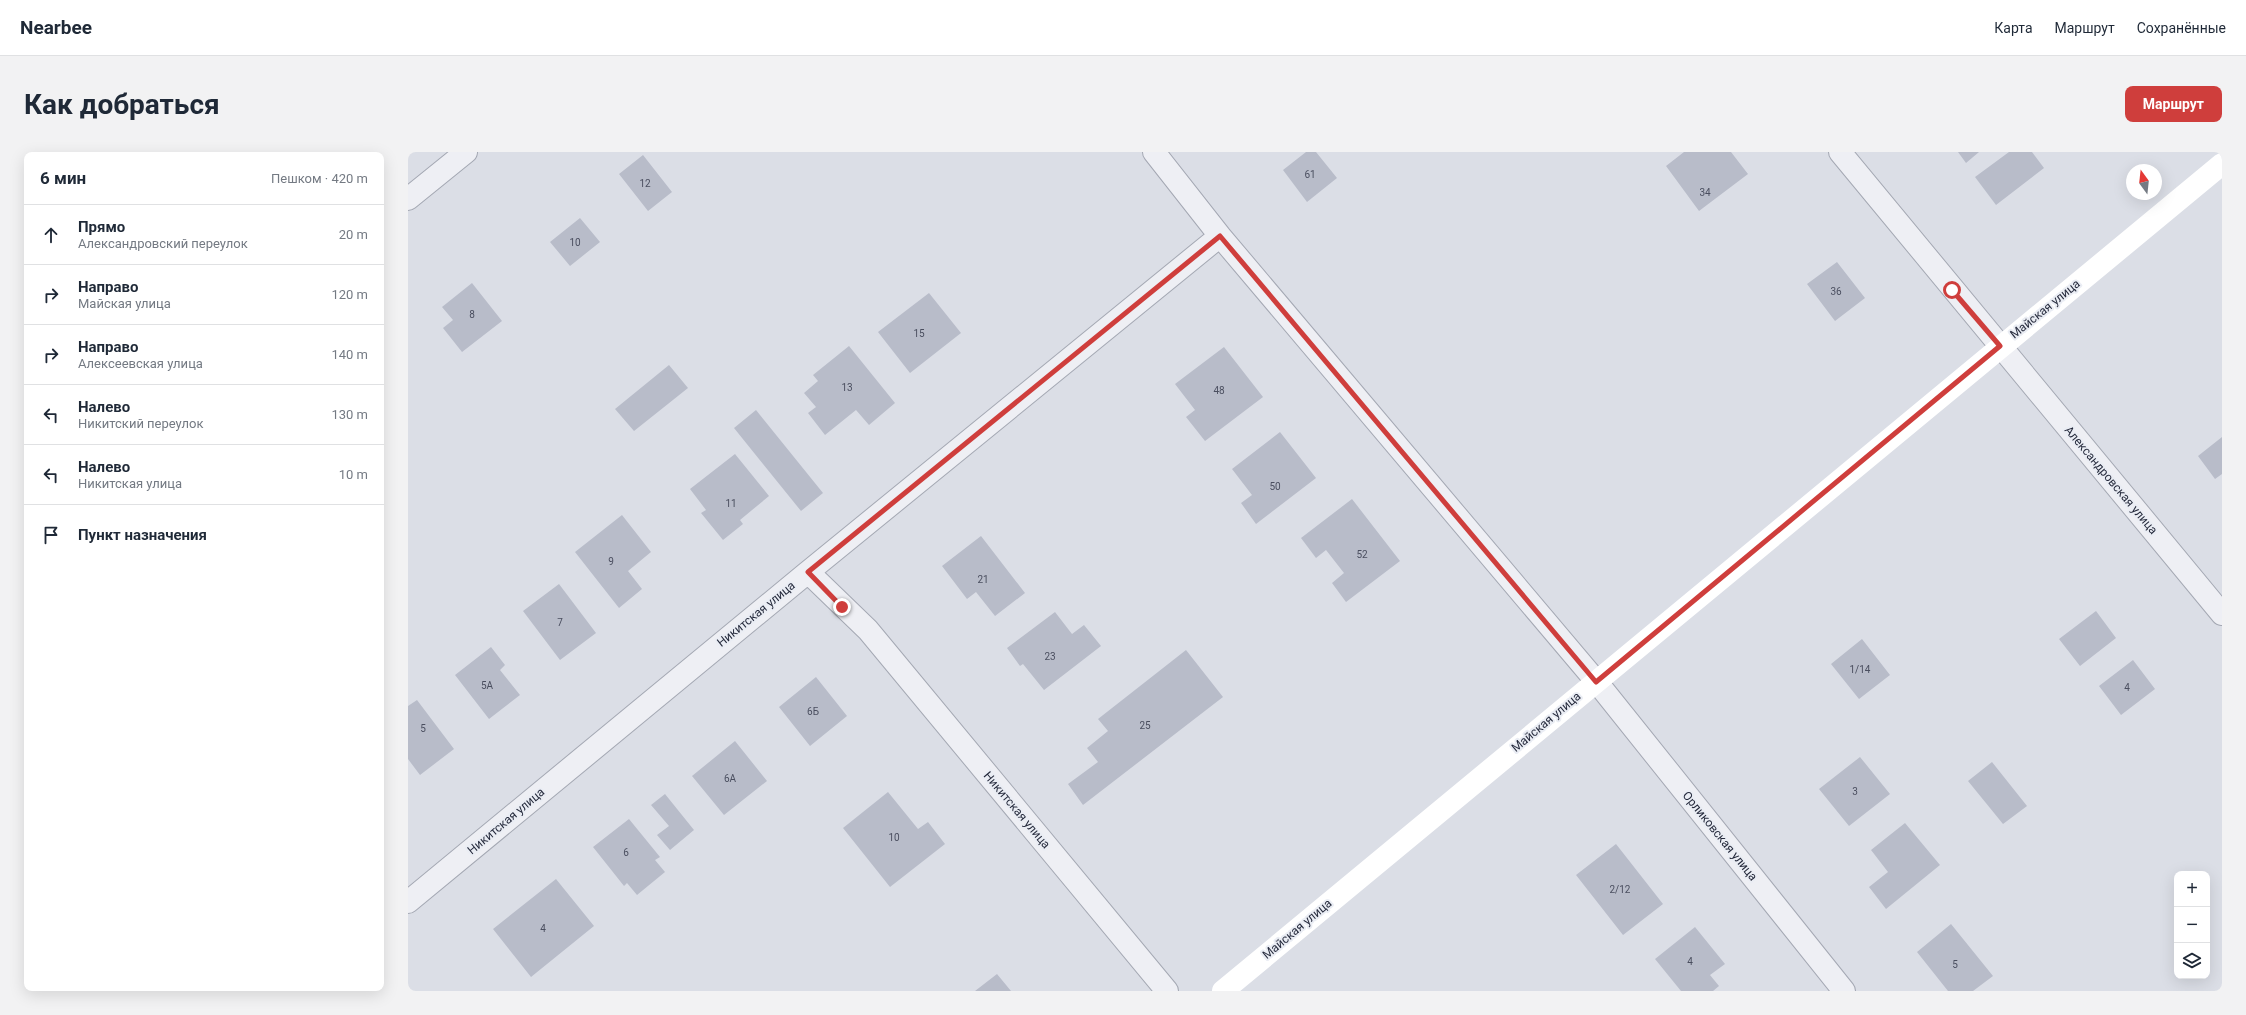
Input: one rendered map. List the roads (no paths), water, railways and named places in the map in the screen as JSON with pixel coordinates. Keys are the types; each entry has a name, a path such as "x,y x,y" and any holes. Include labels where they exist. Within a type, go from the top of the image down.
{"street":[{"path":"408,199 466,152"},
{"name":"Орликовская улица","path":"1154,152 1220,236 1596,682 1844,991"},
{"name":"Александровская улица","path":"1840,152 2222,614"},
{"name":"Майская улица","path":"1223,991 2000,346 2222,164"},
{"path":"808,572 1220,236"},
{"name":"Никитская улица","path":"408,902 808,572 868,630 1167,991"}]}
